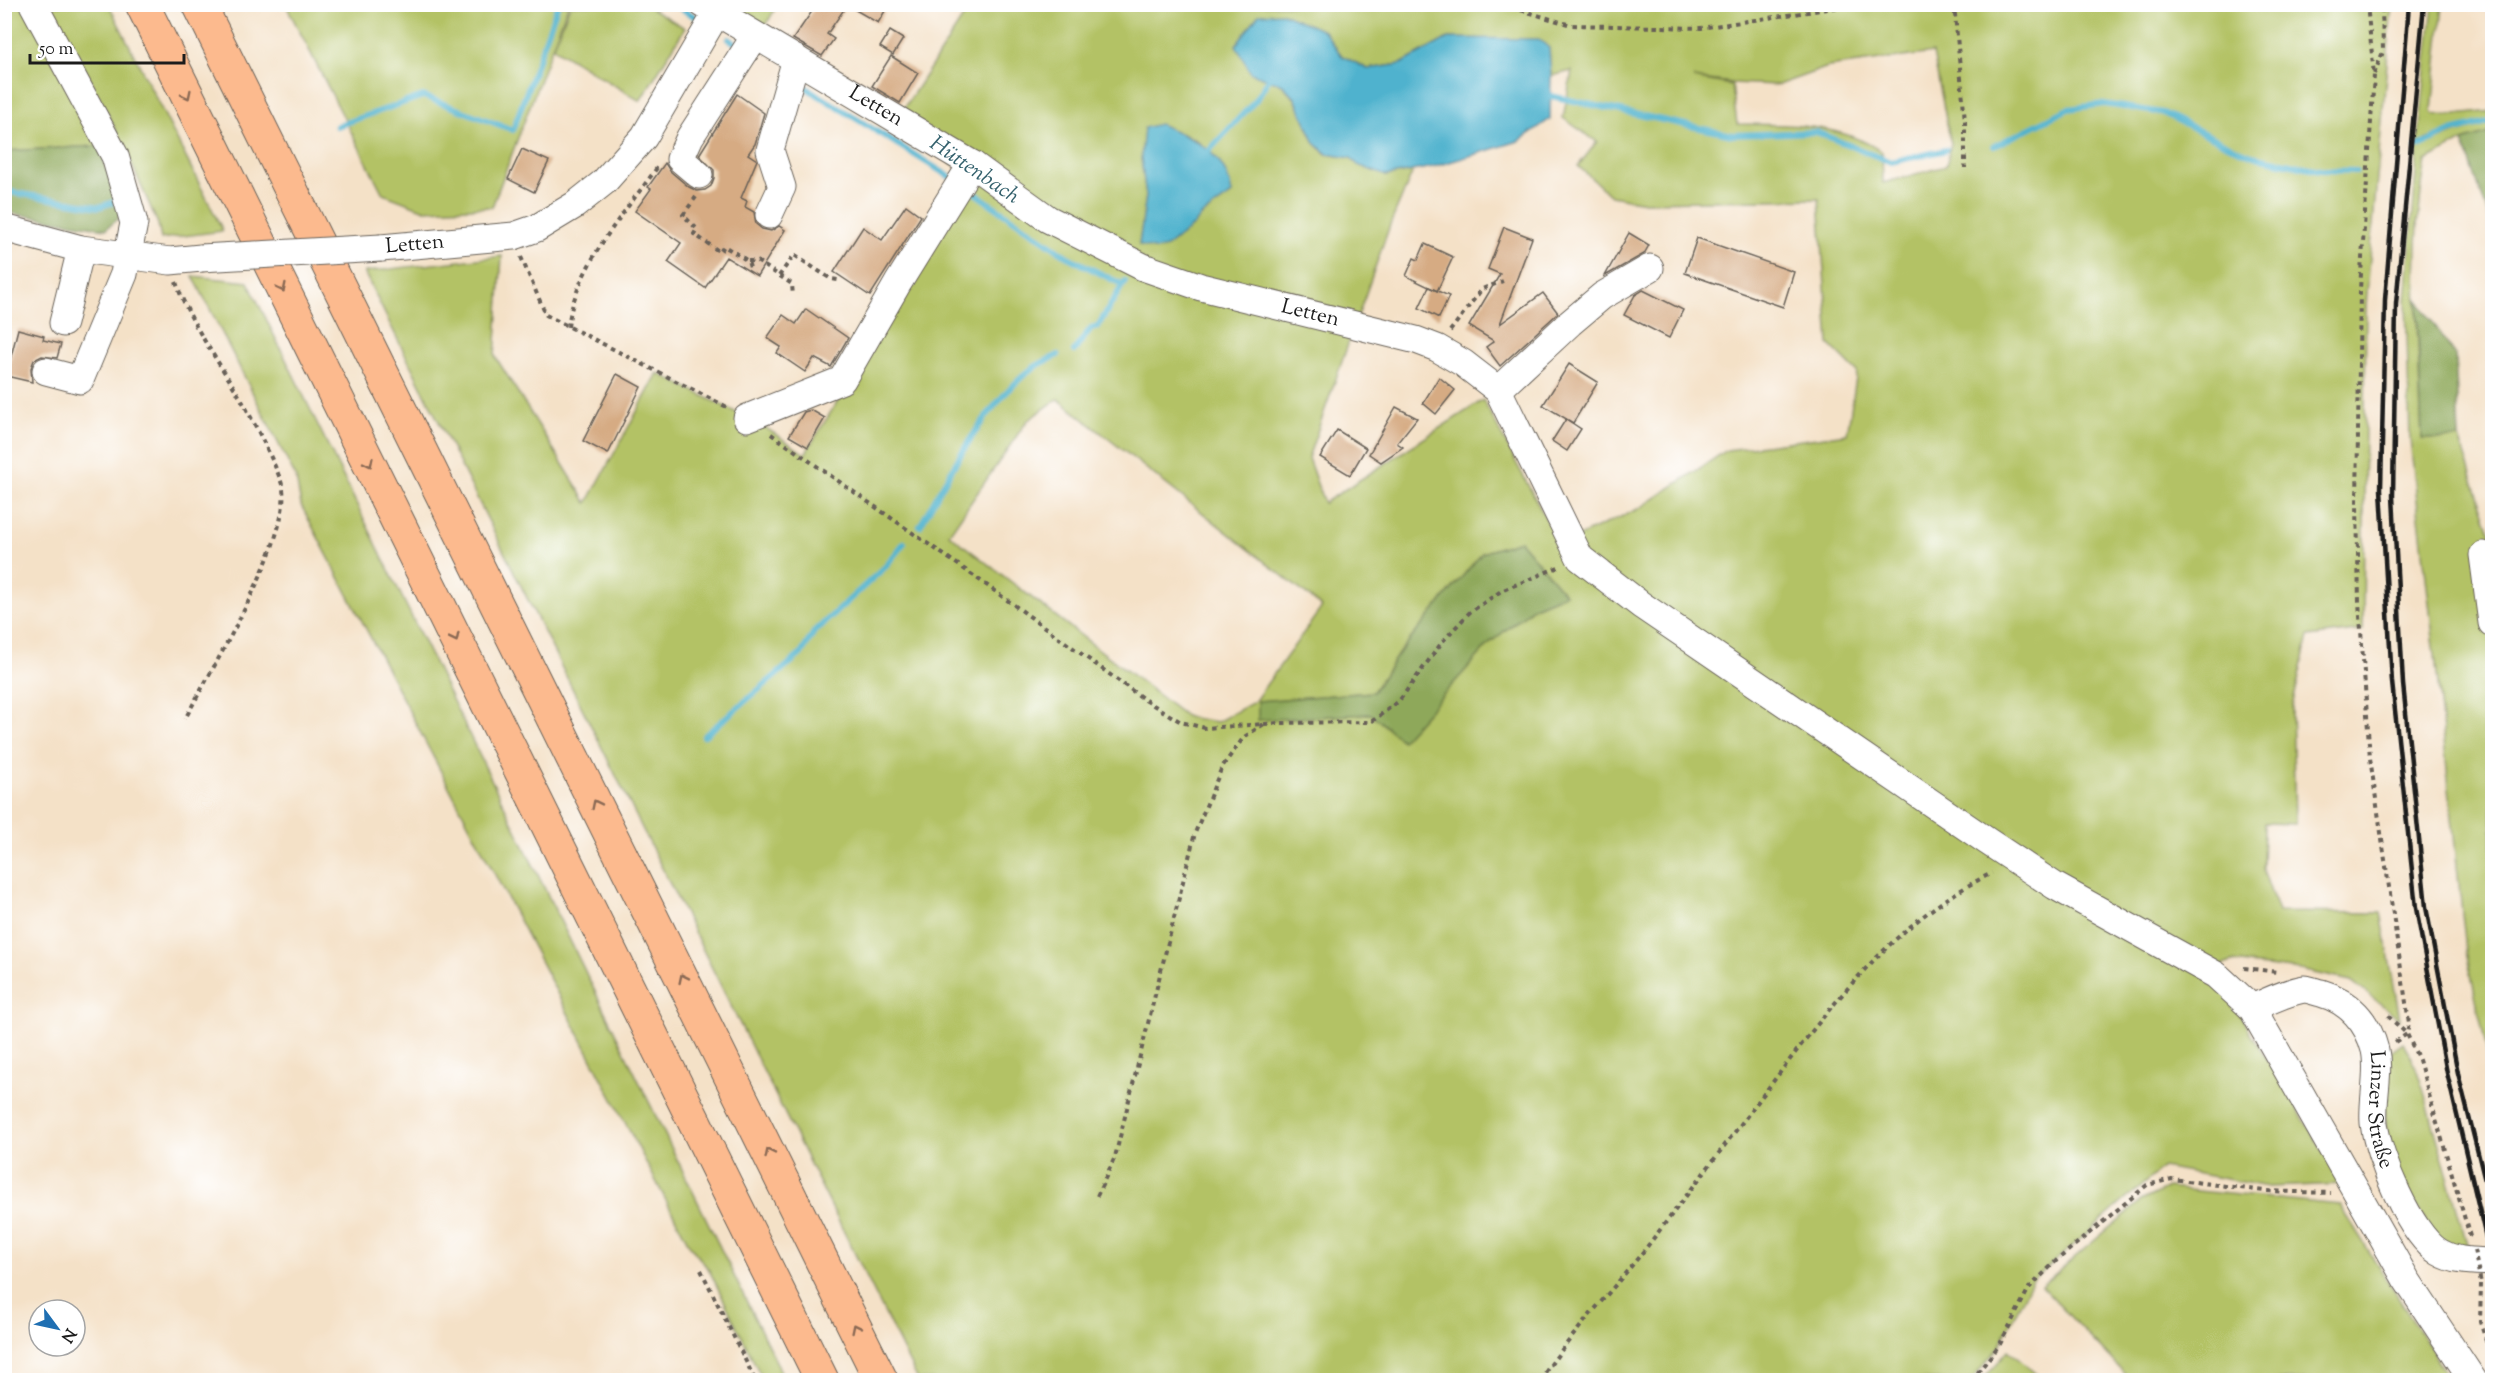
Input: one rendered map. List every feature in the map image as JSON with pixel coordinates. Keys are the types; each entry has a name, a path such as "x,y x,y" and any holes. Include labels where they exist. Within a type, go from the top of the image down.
{"highway":[{"path":"142,4 822,1380"},
{"path":"199,4 882,1380"}],"street":[{"path":"33,4 115,156 134,223 124,274 81,380 46,371"},
{"name":"Letten","path":"4,228 81,249 170,261 381,248 514,236 556,218 604,182 644,137 714,7 755,36 796,58 972,164 1048,219 1143,267 1200,287 1416,340 1437,348 1463,363 1498,390 1580,558 1641,605 2017,861 2055,886 2216,975 2252,1008 2406,1280 2473,1380"},
{"path":"699,175 680,159 690,137 755,36"},
{"path":"769,215 782,187 770,150 796,58"},
{"path":"747,418 842,380 972,164"},
{"path":"63,323 81,249"},
{"path":"1498,390 1602,296 1650,268"},
{"path":"2483,555 2492,617"},
{"name":"Linzer Straße","path":"2252,1008 2283,995 2306,989 2334,997 2352,1008 2365,1025 2375,1052 2374,1124 2385,1167 2416,1229 2438,1251 2458,1260 2483,1265"}],"path":[{"path":"1458,4 1517,9 1571,25 1701,28 1861,4"},
{"path":"1954,4 1965,121 1965,168"},
{"path":"2367,4 2374,75 2360,289 2357,504 2359,602 2370,758 2409,1023 2407,1034 2419,1060 2483,1265 2480,1322 2493,1358"},
{"path":"2374,75 2383,52 2382,4"},
{"path":"568,327 571,306 599,248 665,158 690,137"},
{"path":"699,175 707,179 683,215 697,229 694,234 720,252 724,246 748,261 757,261 792,284 793,296"},
{"path":"514,236 546,315 747,418 967,571 1145,700 1181,722 1205,728 1264,724 1371,722 1399,700 1443,641 1469,613 1501,591 1580,558"},
{"path":"779,276 794,255 831,279 838,280"},
{"path":"170,261 182,299 245,406 283,488 280,521 263,570 185,719"},
{"path":"748,261 750,268"},
{"path":"1437,348 1482,289 1503,281"},
{"path":"1096,1196 1115,1157 1195,833 1222,767 1244,737 1264,724"},
{"path":"1540,1380 1627,1273 1826,1012 1879,955 1923,913 1964,886 2017,861"},
{"path":"1972,1380 2000,1344 2028,1288 2057,1260 2147,1185 2172,1179 2264,1191 2357,1193"},
{"path":"700,1270 755,1380"}],"green space":[{"path":"5,5 24,5 99,146 5,151"},
{"path":"52,5 109,5 223,231 161,239 158,224 120,138"},
{"path":"286,5 568,5 492,207 425,210 383,194"},
{"path":"570,5 646,5 685,28 640,101 553,48"},
{"path":"723,5 777,5 764,29"},
{"path":"971,5 2392,5 2366,305 2363,630 2308,637 2292,707 2295,824 2264,823 2263,870 2278,912 2381,913 2400,1019 2351,981 2300,970 2232,962 2201,975 2227,993 2343,1184 2268,1187 2163,1167 2032,1281 1999,1346 1972,1380 918,1380 364,272 502,256 495,356 587,503 658,373 763,426 805,454 975,178 893,125","holes":["1324,31 1342,56 1368,69 1401,64 1448,38 1549,48 1551,76 1572,71 1563,118 1597,142 1578,166 1611,196 1645,202 1819,199 1829,344 1857,372 1847,434 1727,450 1640,508 1579,536 1571,566 1483,400 1324,503 1308,458 1390,225 1413,171 1386,176 1351,158 1326,154 1315,143 1295,99 1282,84 1268,78","1933,53 1951,144 1946,166 1883,183 1882,152 1865,142 1848,135 1812,127 1737,124 1732,85 1693,78 1778,85 1828,67","1159,124 1196,140 1207,150 1232,194 1201,216 1139,245 1146,196 1141,158","1058,399 1322,607 1254,702 1217,722 1187,717 949,534 1027,421","1520,541 1565,594 1534,607 1491,642 1402,740 1371,714 1259,701 1373,692 1399,653 1482,553"]},
{"path":"2433,5 2443,5 2432,110 2434,114 2446,116 2492,111 2492,119 2453,129 2418,143"},
{"path":"2492,123 2492,132 2463,141 2426,161 2418,229 2416,300 2422,439 2459,438 2492,538 2492,1075 2466,951 2410,440 2406,301 2418,148 2455,133"},
{"path":"2492,132 2492,226 2463,141"},
{"path":"99,146 123,215 106,229 5,212 5,151"},
{"path":"193,276 248,282 785,1380 763,1380 709,1270 690,1246 301,505 296,478"},
{"path":"2417,299 2455,355 2459,438 2422,439"},
{"path":"1520,541 1565,594 1534,607 1491,642 1402,740 1371,714 1258,720 1258,701 1373,692 1399,653 1482,553"},
{"path":"2403,1043 2413,1059 2424,1092 2469,1251 2435,1238 2389,1157 2380,1060"},
{"path":"2167,1188 2340,1205 2450,1380 2131,1380 2041,1286 2141,1201"},
{"path":"2008,1350 2043,1380 1983,1380"}],"water":[{"path":"1283,13 1324,31 1342,56 1368,69 1401,64 1448,38 1539,39 1549,48 1550,119 1519,141 1433,167 1386,176 1358,165 1351,158 1327,154 1315,143 1295,98 1282,84 1251,73 1236,45 1259,14"},
{"path":"1159,124 1196,142 1215,157 1229,180 1232,194 1201,216 1195,224 1166,247 1157,250 1139,245 1146,196 1141,158 1144,128"}],"building":[{"path":"817,4 889,4 878,23 847,5 827,34 834,39 822,56 793,39"},
{"path":"890,31 903,39 893,55 880,47"},
{"path":"891,56 918,73 900,103 872,86"},
{"path":"737,94 764,113 755,144 748,154 757,160 741,198 747,201 745,207 754,212 756,224 762,229 771,231 779,226 785,230 757,276 726,257 705,288 668,262 681,243 635,211 651,189 648,187 665,163 670,171 697,191 711,186 714,170 699,155"},
{"path":"522,149 549,161 534,192 508,179"},
{"path":"906,205 921,216 870,296 834,272 863,227 882,240"},
{"path":"1504,227 1532,238 1500,324 1543,293 1558,313 1500,366 1486,347 1494,341 1469,326 1500,274 1488,269"},
{"path":"1629,233 1649,245 1644,254 1605,276"},
{"path":"1697,238 1794,272 1783,307 1685,273"},
{"path":"1425,244 1453,257 1437,291 1406,276 1414,258 1418,260"},
{"path":"1429,287 1449,296 1439,318 1419,308"},
{"path":"1643,290 1683,310 1669,338 1624,315 1635,295"},
{"path":"806,309 848,338 831,367 814,358 805,372 777,353 781,347 767,338 783,315 796,324"},
{"path":"18,329 44,336 43,340 61,344 57,358 42,356 34,360 31,368 32,382 6,376"},
{"path":"1569,364 1598,382 1573,423 1543,405"},
{"path":"617,374 641,387 608,454 583,441"},
{"path":"1439,377 1455,390 1436,414 1423,403"},
{"path":"1396,407 1417,418 1397,443 1403,447 1381,462 1369,454"},
{"path":"811,410 825,418 808,447 789,436 804,412"},
{"path":"1566,419 1581,429 1567,451 1552,441"},
{"path":"1337,430 1366,448 1350,475 1320,457"}],"waterway":[{"name":"Hüttenbach","path":"337,126 423,96 513,130 558,4"},
{"name":"Hüttenbach","path":"674,4 697,18"},
{"name":"Hüttenbach","path":"729,39 740,46"},
{"path":"1204,156 1256,100 1272,74"},
{"name":"Hüttenbach","path":"805,87 955,180"},
{"path":"1544,97 1551,96 1732,135 1816,132 1891,162 1946,150"},
{"path":"1994,146 2068,109 2104,104 2163,113 2257,157 2320,170 2356,171"},
{"path":"2417,147 2452,131 2492,121"},
{"name":"Hüttenbach","path":"966,187 1068,257 1123,285"},
{"path":"4,191 99,207 114,202"},
{"path":"1074,351 1091,328 1098,326 1125,281"},
{"path":"920,526 968,443 996,404 1029,371 1058,355"},
{"path":"704,736 801,654 814,632 885,567 904,543"}],"railway":[{"path":"2409,4 2385,300 2381,489 2392,682 2416,908 2447,1073 2492,1263"},
{"path":"2424,4 2396,304 2393,496 2403,684 2426,907 2458,1073 2492,1209"}]}
